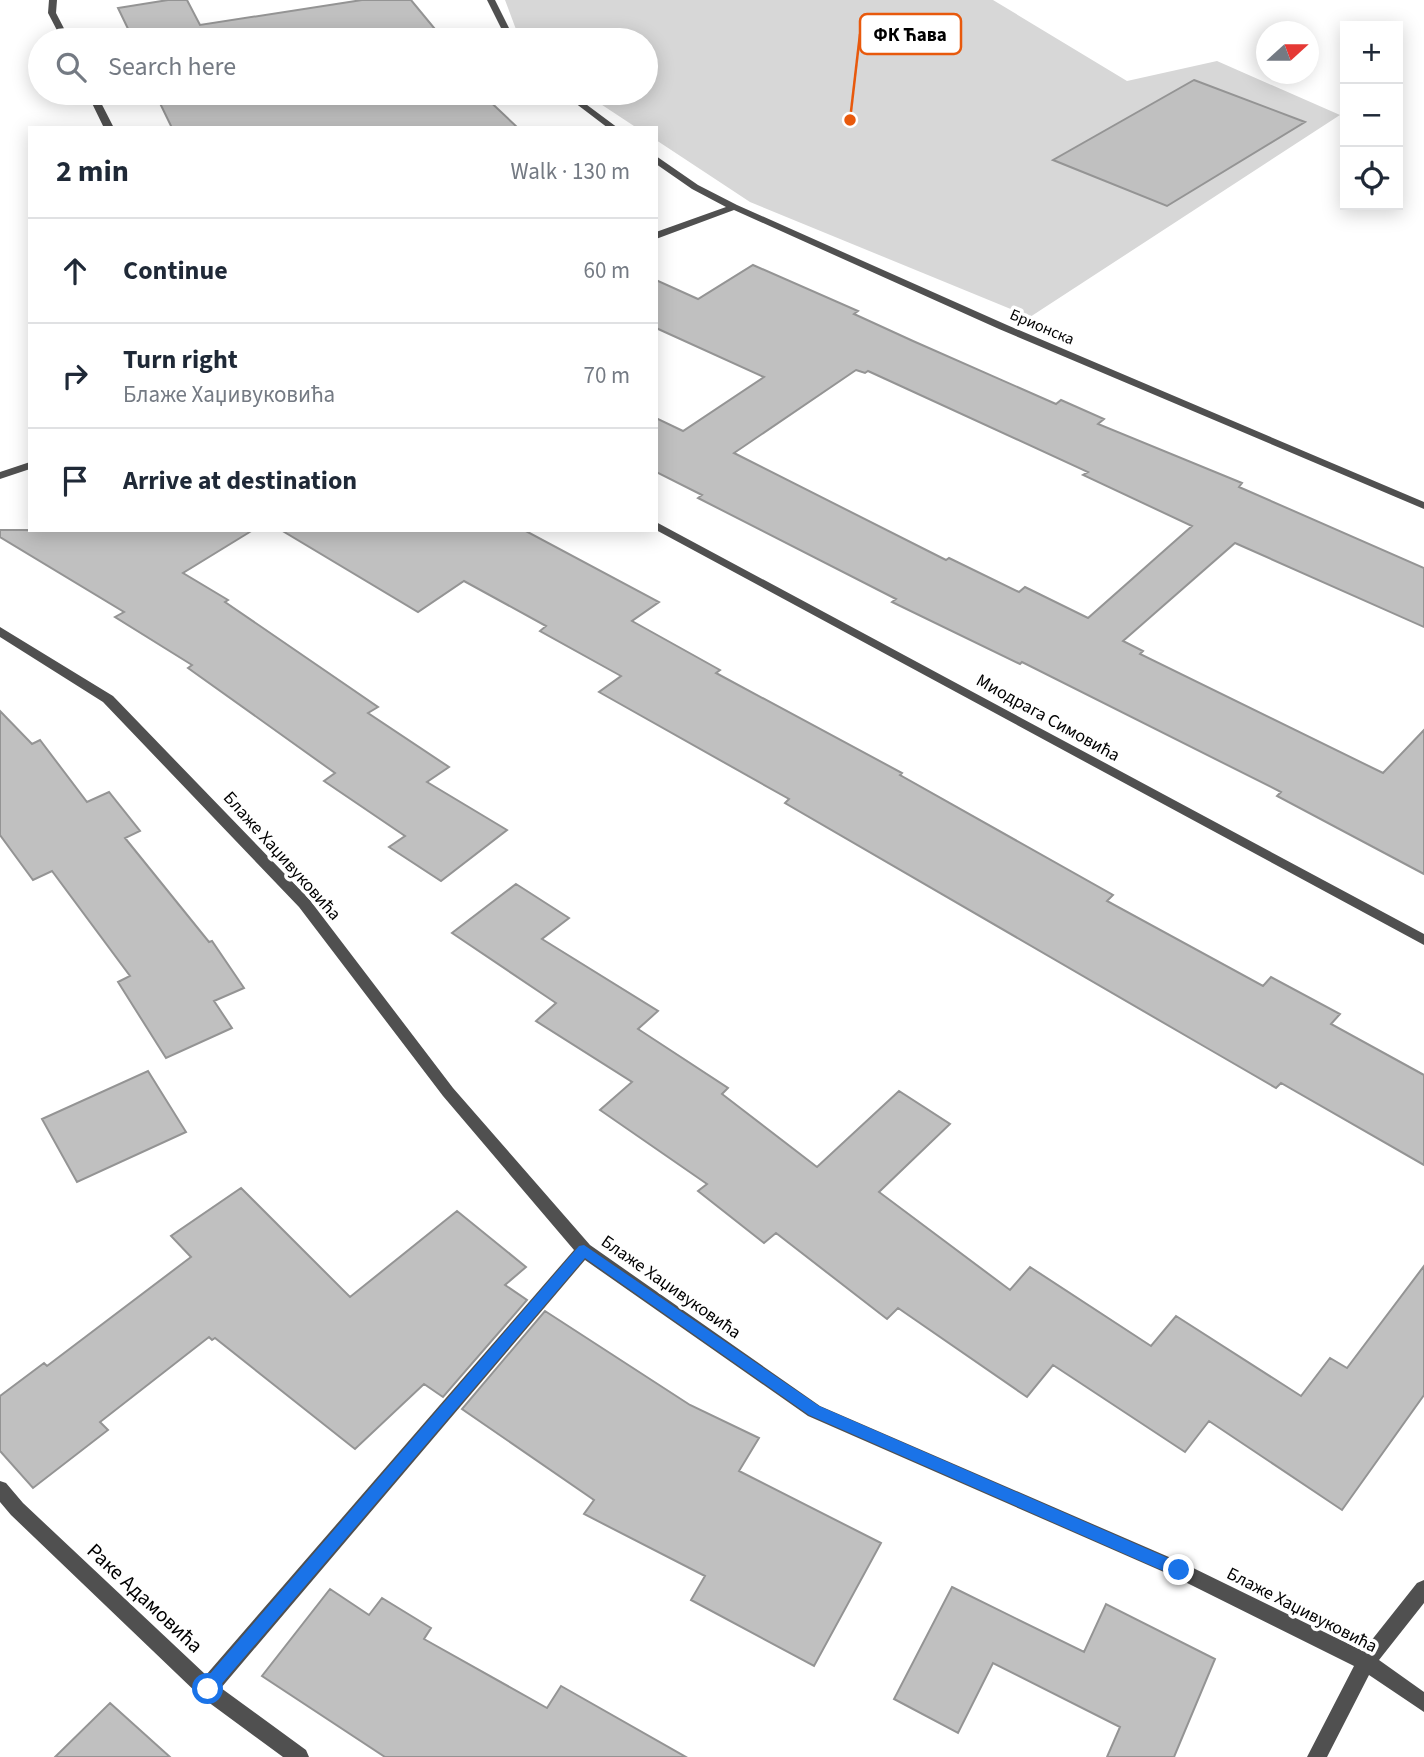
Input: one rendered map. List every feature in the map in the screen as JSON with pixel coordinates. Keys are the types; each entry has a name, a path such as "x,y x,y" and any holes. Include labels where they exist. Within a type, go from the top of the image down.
{"street":[{"path":"53,0 52,13 60,28"},
{"path":"491,0 505,28"},
{"path":"98,105 108,126"},
{"path":"582,105 611,126"},
{"name":"Брионска","path":"658,160 695,187 734,207 1003,327 1424,506"},
{"path":"658,235 734,207"},
{"path":"0,476 28,466"},
{"name":"Миодрага Симовића","path":"658,526 1424,940"},
{"name":"Блаже Хаџивуковића","path":"0,631 108,699 304,903 448,1092 584,1250 814,1411 1179,1570 1366,1662 1424,1703"},
{"path":"208,1689 584,1250"},
{"name":"Раке Адамовића","path":"0,1489 17,1509 208,1689 299,1757"},
{"path":"1317,1757 1366,1662 1424,1589"}],"shaded area":[{"path":"505,0 993,0 1127,81 1217,61 1256,78 1256,84 1269,84 1340,115 1030,317 750,202 658,141 658,126 634,126 602,105 658,105 658,28 516,28"}],"building":[{"path":"168,0 187,0 200,25 362,0 411,0 434,28 128,28 118,8"},
{"path":"1194,80 1305,122 1167,206 1053,160"},
{"path":"161,105 494,105 516,126 171,126"},
{"path":"753,265 858,311 854,314 1056,404 1061,400 1104,419 1098,424 1242,483 1239,487 1424,568 1424,627 1235,543 1123,641 1143,651 1140,654 1383,773 1424,730 1424,874 1277,796 1281,792 1022,662 1020,664 892,602 896,599 698,498 702,495 658,473 658,419 683,431 764,377 658,329 658,281 698,299","holes":["856,370 865,373 868,371 1088,472 1083,475 1192,526 1088,618 1025,587 1019,592 949,558 946,560 734,453"]},
{"path":"0,530 250,532 183,573 228,600 225,602 378,707 368,713 449,767 427,782 507,830 441,881 389,847 405,836 324,781 335,773 188,668 192,665 115,617 124,612 0,537"},
{"path":"284,532 528,532 659,602 632,621 720,670 716,673 902,773 900,775 1113,895 1107,901 1263,986 1271,977 1340,1014 1331,1024 1424,1075 1424,1165 1281,1083 1276,1088 785,803 789,799 599,692 621,676 540,631 546,626 464,581 418,612"},
{"path":"0,711 32,744 40,740 87,802 109,792 140,831 125,838 209,942 212,941 244,988 214,1001 232,1028 166,1058 118,982 130,976 52,871 33,880 0,835"},
{"path":"516,884 569,918 542,939 658,1011 638,1029 728,1088 722,1094 817,1167 899,1091 950,1124 879,1192 1010,1290 1030,1267 1151,1346 1176,1316 1301,1396 1330,1358 1347,1368 1424,1266 1424,1395 1342,1510 1209,1421 1185,1452 1053,1365 1027,1397 898,1308 887,1319 776,1233 764,1243 698,1191 707,1184 600,1110 632,1082 536,1021 556,1003 452,933"},
{"path":"148,1071 186,1132 77,1182 42,1119"},
{"path":"241,1188 350,1297 457,1211 526,1267 505,1285 527,1300 443,1397 424,1384 355,1449 215,1338 212,1340 209,1337 100,1422 108,1430 33,1488 0,1451 0,1396 44,1363 47,1366 191,1257 171,1236"},
{"path":"545,1311 690,1405 759,1438 739,1471 881,1543 814,1666 691,1600 705,1576 584,1514 594,1500 462,1409"},
{"path":"952,1587 1084,1652 1106,1604 1215,1659 1174,1757 1107,1757 1120,1727 993,1663 958,1733 894,1699"},
{"path":"330,1589 369,1615 382,1598 431,1628 424,1639 547,1708 561,1686 686,1757 385,1757 262,1676"},
{"path":"110,1703 170,1757 55,1757"}],"place":[{"name":"ФК Ћава","path":"850,120"}],"route":[{"path":"208,1689 584,1250 814,1411 1179,1570"}]}
